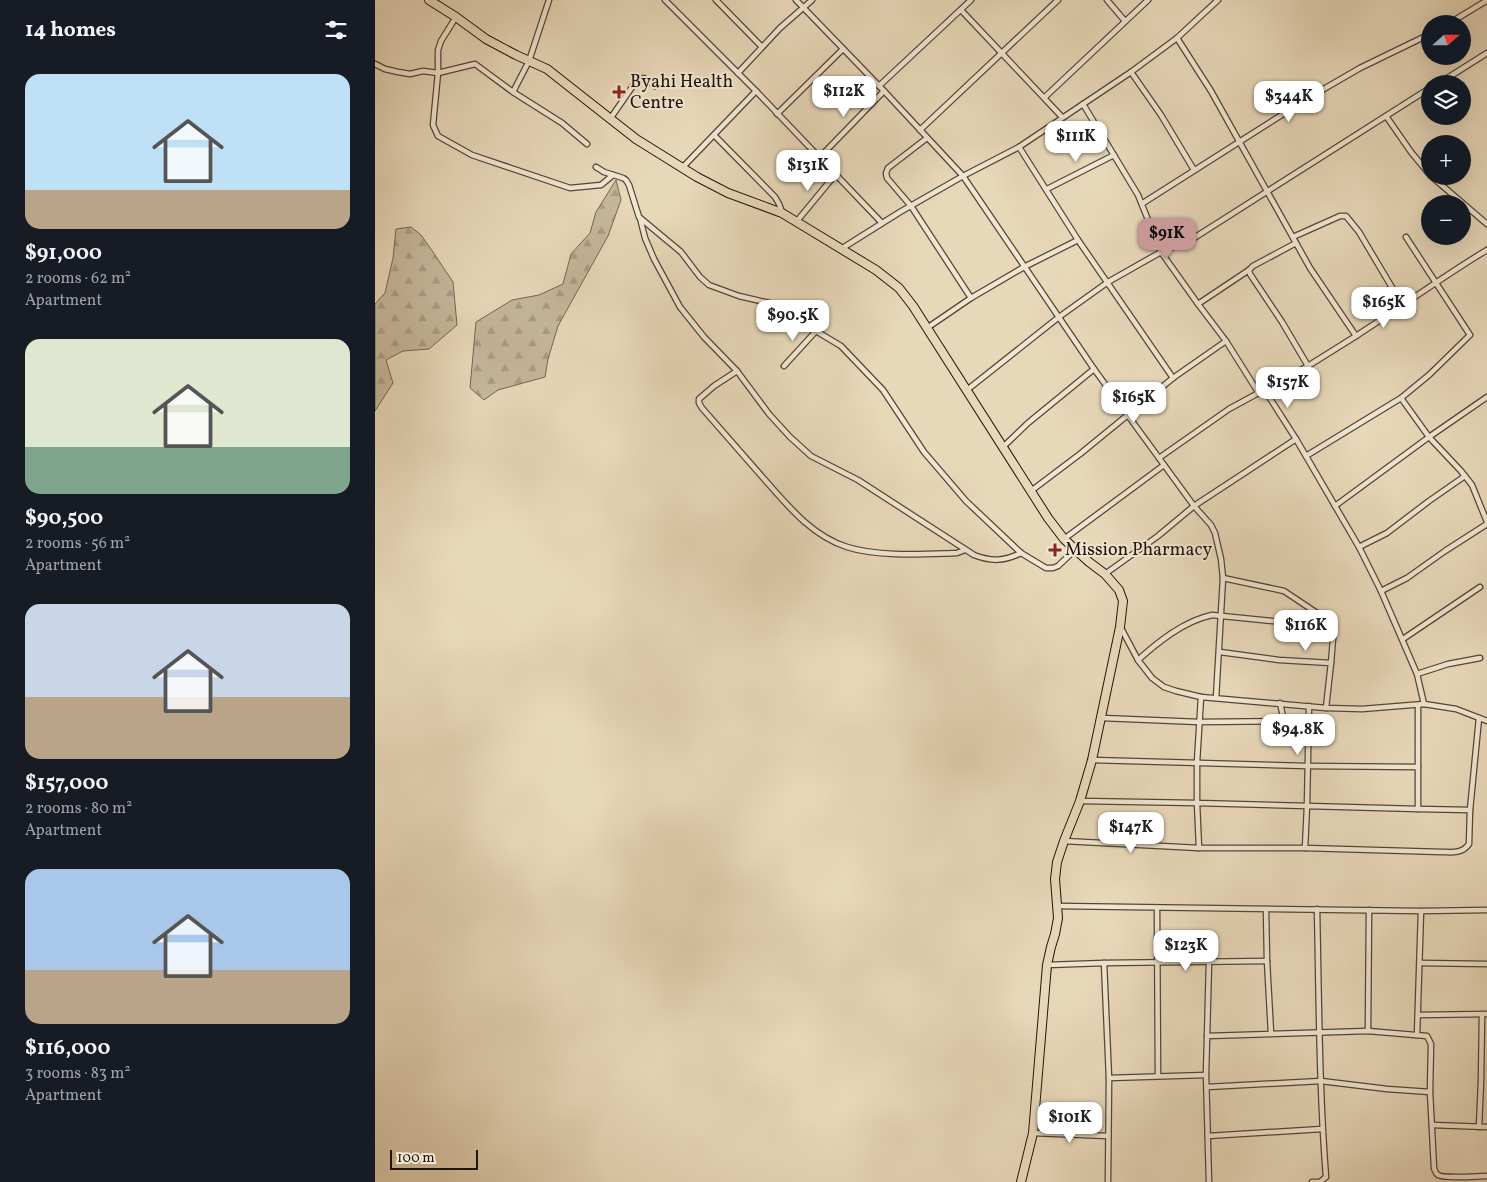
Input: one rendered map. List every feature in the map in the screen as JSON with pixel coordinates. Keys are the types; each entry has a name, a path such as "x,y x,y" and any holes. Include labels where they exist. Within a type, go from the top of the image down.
{"main road":[{"path":"429,0 486,39 547,70 636,139 697,178 797,220 876,270 899,288 913,306 1048,518 1064,539 1105,574 1122,596 1123,608 1120,627 1092,760 1080,801 1057,862 1055,880 1058,918 1047,965 1033,1133 1021,1182"}],"street":[{"path":"513,92 529,61 549,0"},
{"path":"665,0 756,91 881,224"},
{"path":"716,0 762,47"},
{"path":"796,0 963,176 1093,369 1194,506 1211,525 1215,533 1221,559 1223,578 1216,698"},
{"path":"738,73 780,28 812,0"},
{"path":"879,86 971,0"},
{"path":"920,130 1058,0"},
{"path":"1107,0 1125,21"},
{"path":"1045,97 1148,0"},
{"path":"841,249 963,176 1019,147 1131,72 1177,38 1218,0"},
{"path":"1463,15 1486,1"},
{"path":"961,10 1062,117"},
{"path":"456,17 441,41 438,50 438,73 433,125 438,136 471,155 570,188 601,185 613,175"},
{"path":"1177,38 1211,91 1295,243 1356,336"},
{"path":"1143,203 1360,68 1421,38"},
{"path":"777,114 843,49"},
{"path":"1452,75 1487,53"},
{"path":"375,64 385,69 410,74 427,71 438,73 475,64 513,92 562,123 587,144"},
{"path":"1131,72 1161,115 1194,170"},
{"path":"610,119 637,80 644,78 655,86"},
{"path":"682,168 756,91"},
{"path":"819,158 884,91"},
{"path":"967,390 1059,317 1108,282 1161,252 1195,238 1421,94"},
{"path":"1083,104 1143,203 1161,252 1226,341 1258,392"},
{"path":"1386,116 1421,164"},
{"path":"714,135 775,197 782,213"},
{"path":"927,138 888,168 887,178 911,206 971,298"},
{"path":"1019,147 1078,240 1173,378"},
{"path":"1047,189 1114,155"},
{"path":"596,167 623,178 629,186 645,238 680,307 704,337 737,371 769,414 790,437 811,456 858,480 965,550 985,559 1009,558 1021,553"},
{"path":"797,220 835,175"},
{"path":"1442,185 1487,224"},
{"path":"1293,237 1340,216 1346,216 1359,232 1403,306"},
{"path":"639,217 681,252 700,277 709,285 739,296 782,306 816,331 841,346 883,390 924,452 966,501 1021,553 1046,568 1053,568 1058,566 1076,549"},
{"path":"1306,456 1401,398 1470,335 1406,237"},
{"path":"927,328 971,298 1024,267 1078,240"},
{"path":"1198,304 1253,266 1295,243"},
{"path":"1159,458 1229,409 1307,366 1356,336 1487,250"},
{"path":"1249,270 1307,366"},
{"path":"784,366 816,331"},
{"path":"1031,491 1128,417 1173,378 1226,341"},
{"path":"1003,447 1028,423 1093,369"},
{"path":"737,371 699,398 699,403 742,455 800,519 822,535 847,547 893,553 957,553 965,550"},
{"path":"1264,389 1335,506 1381,591 1417,674 1424,704"},
{"path":"1335,506 1487,397"},
{"path":"1381,591 1407,578 1487,523 1472,485 1429,437 1401,398"},
{"path":"1105,574 1158,536 1194,506 1296,439"},
{"path":"1064,539 1164,465"},
{"path":"1359,548 1387,533 1465,476"},
{"path":"1223,578 1284,591 1327,619 1334,627 1326,708"},
{"path":"1403,639 1480,587"},
{"path":"1138,660 1156,643 1187,625 1206,617 1222,616 1334,627"},
{"path":"1120,627 1138,660 1152,678 1164,687 1176,691 1216,698 1326,708 1362,709 1424,704 1456,709 1487,721"},
{"path":"1219,652 1279,660 1331,664"},
{"path":"1417,674 1448,664 1480,658"},
{"path":"1199,848 1197,762 1201,696"},
{"path":"1280,703 1284,721"},
{"path":"1418,705 1418,809"},
{"path":"1305,848 1309,706"},
{"path":"1102,718 1199,722 1308,721"},
{"path":"1064,841 1199,848 1461,851 1466,849 1469,844 1470,810 1479,718"},
{"path":"1092,760 1418,767"},
{"path":"1080,801 1470,810"},
{"path":"1058,906 1421,911 1487,910"},
{"path":"1157,908 1158,1076"},
{"path":"1266,909 1271,1033"},
{"path":"1312,1182 1320,1182 1326,1177 1322,1129 1317,909"},
{"path":"1368,1031 1369,910"},
{"path":"1417,1035 1421,911"},
{"path":"1047,965 1267,961"},
{"path":"1209,962 1206,1074 1209,1182"},
{"path":"1104,963 1109,1078 1108,1182"},
{"path":"1420,963 1487,964"},
{"path":"1419,1015 1485,1014 1479,1127"},
{"path":"1207,1036 1368,1031 1427,1036 1431,1044 1430,1092 1433,1168 1439,1176 1487,1176"},
{"path":"1109,1078 1206,1074"},
{"path":"1207,1087 1321,1081 1430,1092"},
{"path":"1432,1125 1487,1127"},
{"path":"1208,1136 1322,1129"},
{"path":"1033,1133 1108,1136"}],"green space":[{"path":"616,180 621,200 608,236 558,326 548,359 545,377 498,390 484,400 470,388 476,322 512,300 539,295 563,284 571,254 590,233 596,212"},
{"path":"411,227 421,235 453,282 457,325 429,349 403,351 386,360 393,383 375,411 375,304 385,293 393,258 396,229"}],"place":[{"name":"Byahi Health Centre","path":"619,92"},
{"name":"Mission Pharmacy","path":"1055,550"}]}
